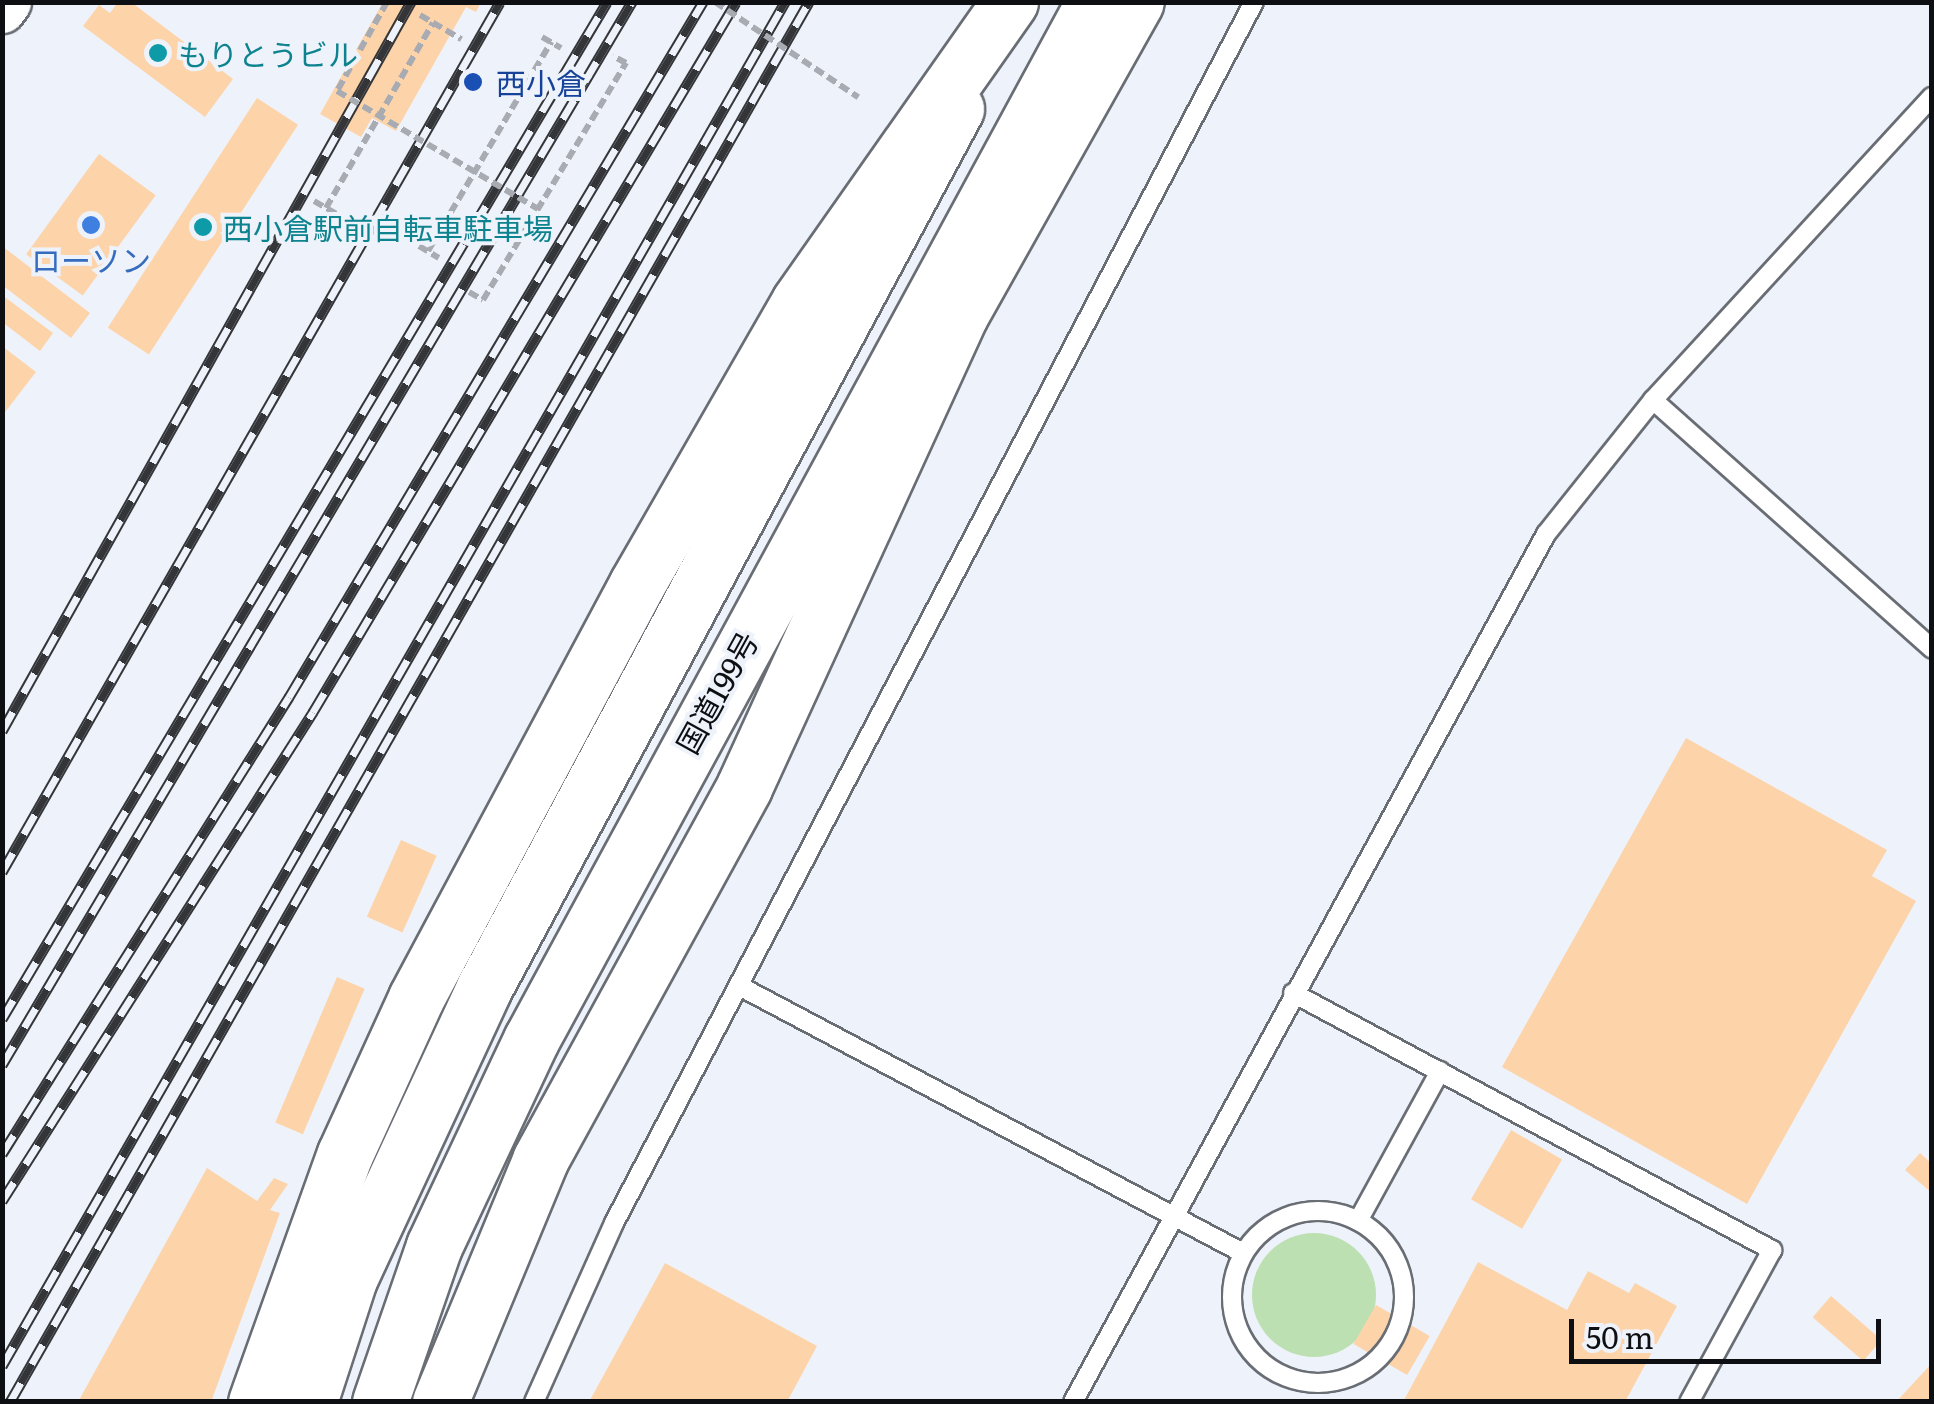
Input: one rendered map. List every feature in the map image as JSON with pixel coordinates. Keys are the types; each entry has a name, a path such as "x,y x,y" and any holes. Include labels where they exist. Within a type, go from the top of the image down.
{"highway":[{"path":"256,1402 346,1154 416,998 718,434 810,286 1011,2"},
{"path":"309,1402 349,1279 484,988 839,336 1011,2"},
{"name":"国道199号","path":"380,1402 434,1246 530,1040 1094,2"},
{"path":"440,1402 504,1240 592,1062 744,787 960,315 1136,2"}],"street":[{"path":"2,10 8,2"}],"lane":[{"path":"534,1402 614,1223 743,988 1102,282 1254,2"},
{"path":"1073,1402 1172,1214 1546,534 1653,400 1932,97"},
{"path":"1653,400 1932,648"},
{"path":"743,988 1243,1253"},
{"path":"1293,993 1772,1250 1690,1402"},
{"path":"1358,1221 1440,1071"},
{"path":"1315,1210 1358,1221 1390,1248 1402,1275 1405,1304 1382,1356 1334,1382 1279,1375 1240,1336 1233,1280 1243,1253 1286,1216 1315,1210"}],"path":[{"path":"387,2 336,91 538,208"},
{"path":"715,2 858,97"},
{"path":"420,16 461,39"},
{"path":"326,208 432,23"},
{"path":"542,37 548,46 560,48"},
{"path":"430,248 548,46"},
{"path":"469,292 483,300 492,286 626,62 612,56"},
{"path":"314,201 354,224"},
{"path":"419,246 430,248 439,258"}],"green space":[{"path":"1314,1233 1338,1237 1358,1251 1372,1271 1376,1295 1372,1319 1358,1339 1338,1353 1314,1357 1290,1353 1270,1339 1256,1319 1252,1295 1256,1271 1270,1251 1290,1237"}],"building":[{"name":"もりとうビル","path":"118,2 131,2 233,79 205,117 83,26 99,5 110,13"},
{"name":"西小倉","path":"383,2 481,2 476,12 466,7 396,131 372,118 361,137 320,114"},
{"name":"西小倉駅前自転車駐車場","path":"257,98 298,125 149,354 108,328"},
{"name":"ローソン","path":"99,154 156,195 83,295 26,254"},
{"path":"2,246 90,313 71,338 2,285"},
{"path":"2,295 53,333 40,351 2,322"},
{"path":"2,346 36,372 2,416"},
{"path":"1686,738 1887,850 1872,876 1916,901 1747,1204 1502,1067"},
{"path":"401,840 437,856 402,933 367,917"},
{"path":"337,977 365,989 303,1134 275,1122"},
{"path":"1511,1130 1562,1160 1522,1229 1471,1199"},
{"path":"1920,1153 1932,1164 1932,1193 1905,1170"},
{"path":"207,1168 257,1201 274,1178 288,1184 270,1210 280,1213 211,1402 78,1402"},
{"path":"1478,1262 1567,1310 1588,1271 1629,1293 1635,1283 1677,1306 1625,1402 1403,1402"},
{"path":"665,1263 817,1346 787,1402 589,1402"},
{"path":"1831,1296 1882,1340 1863,1361 1813,1317"},
{"path":"1376,1305 1430,1336 1407,1375 1354,1344"},
{"path":"1932,1363 1932,1402 1896,1402"}],"railway":[{"path":"2,731 411,2"},
{"path":"2,872 500,2"},
{"path":"2,1019 607,2"},
{"path":"2,1065 632,2"},
{"path":"2,1154 289,697 703,2"},
{"path":"2,1201 313,712 736,2"},
{"path":"2,1366 785,2"},
{"path":"10,1402 809,2"}],"place":[{"name":"もりとうビル","path":"158,53"},
{"name":"西小倉","path":"473,82"},
{"name":"ローソン","path":"91,225"},
{"name":"西小倉駅前自転車駐車場","path":"203,227"}]}
